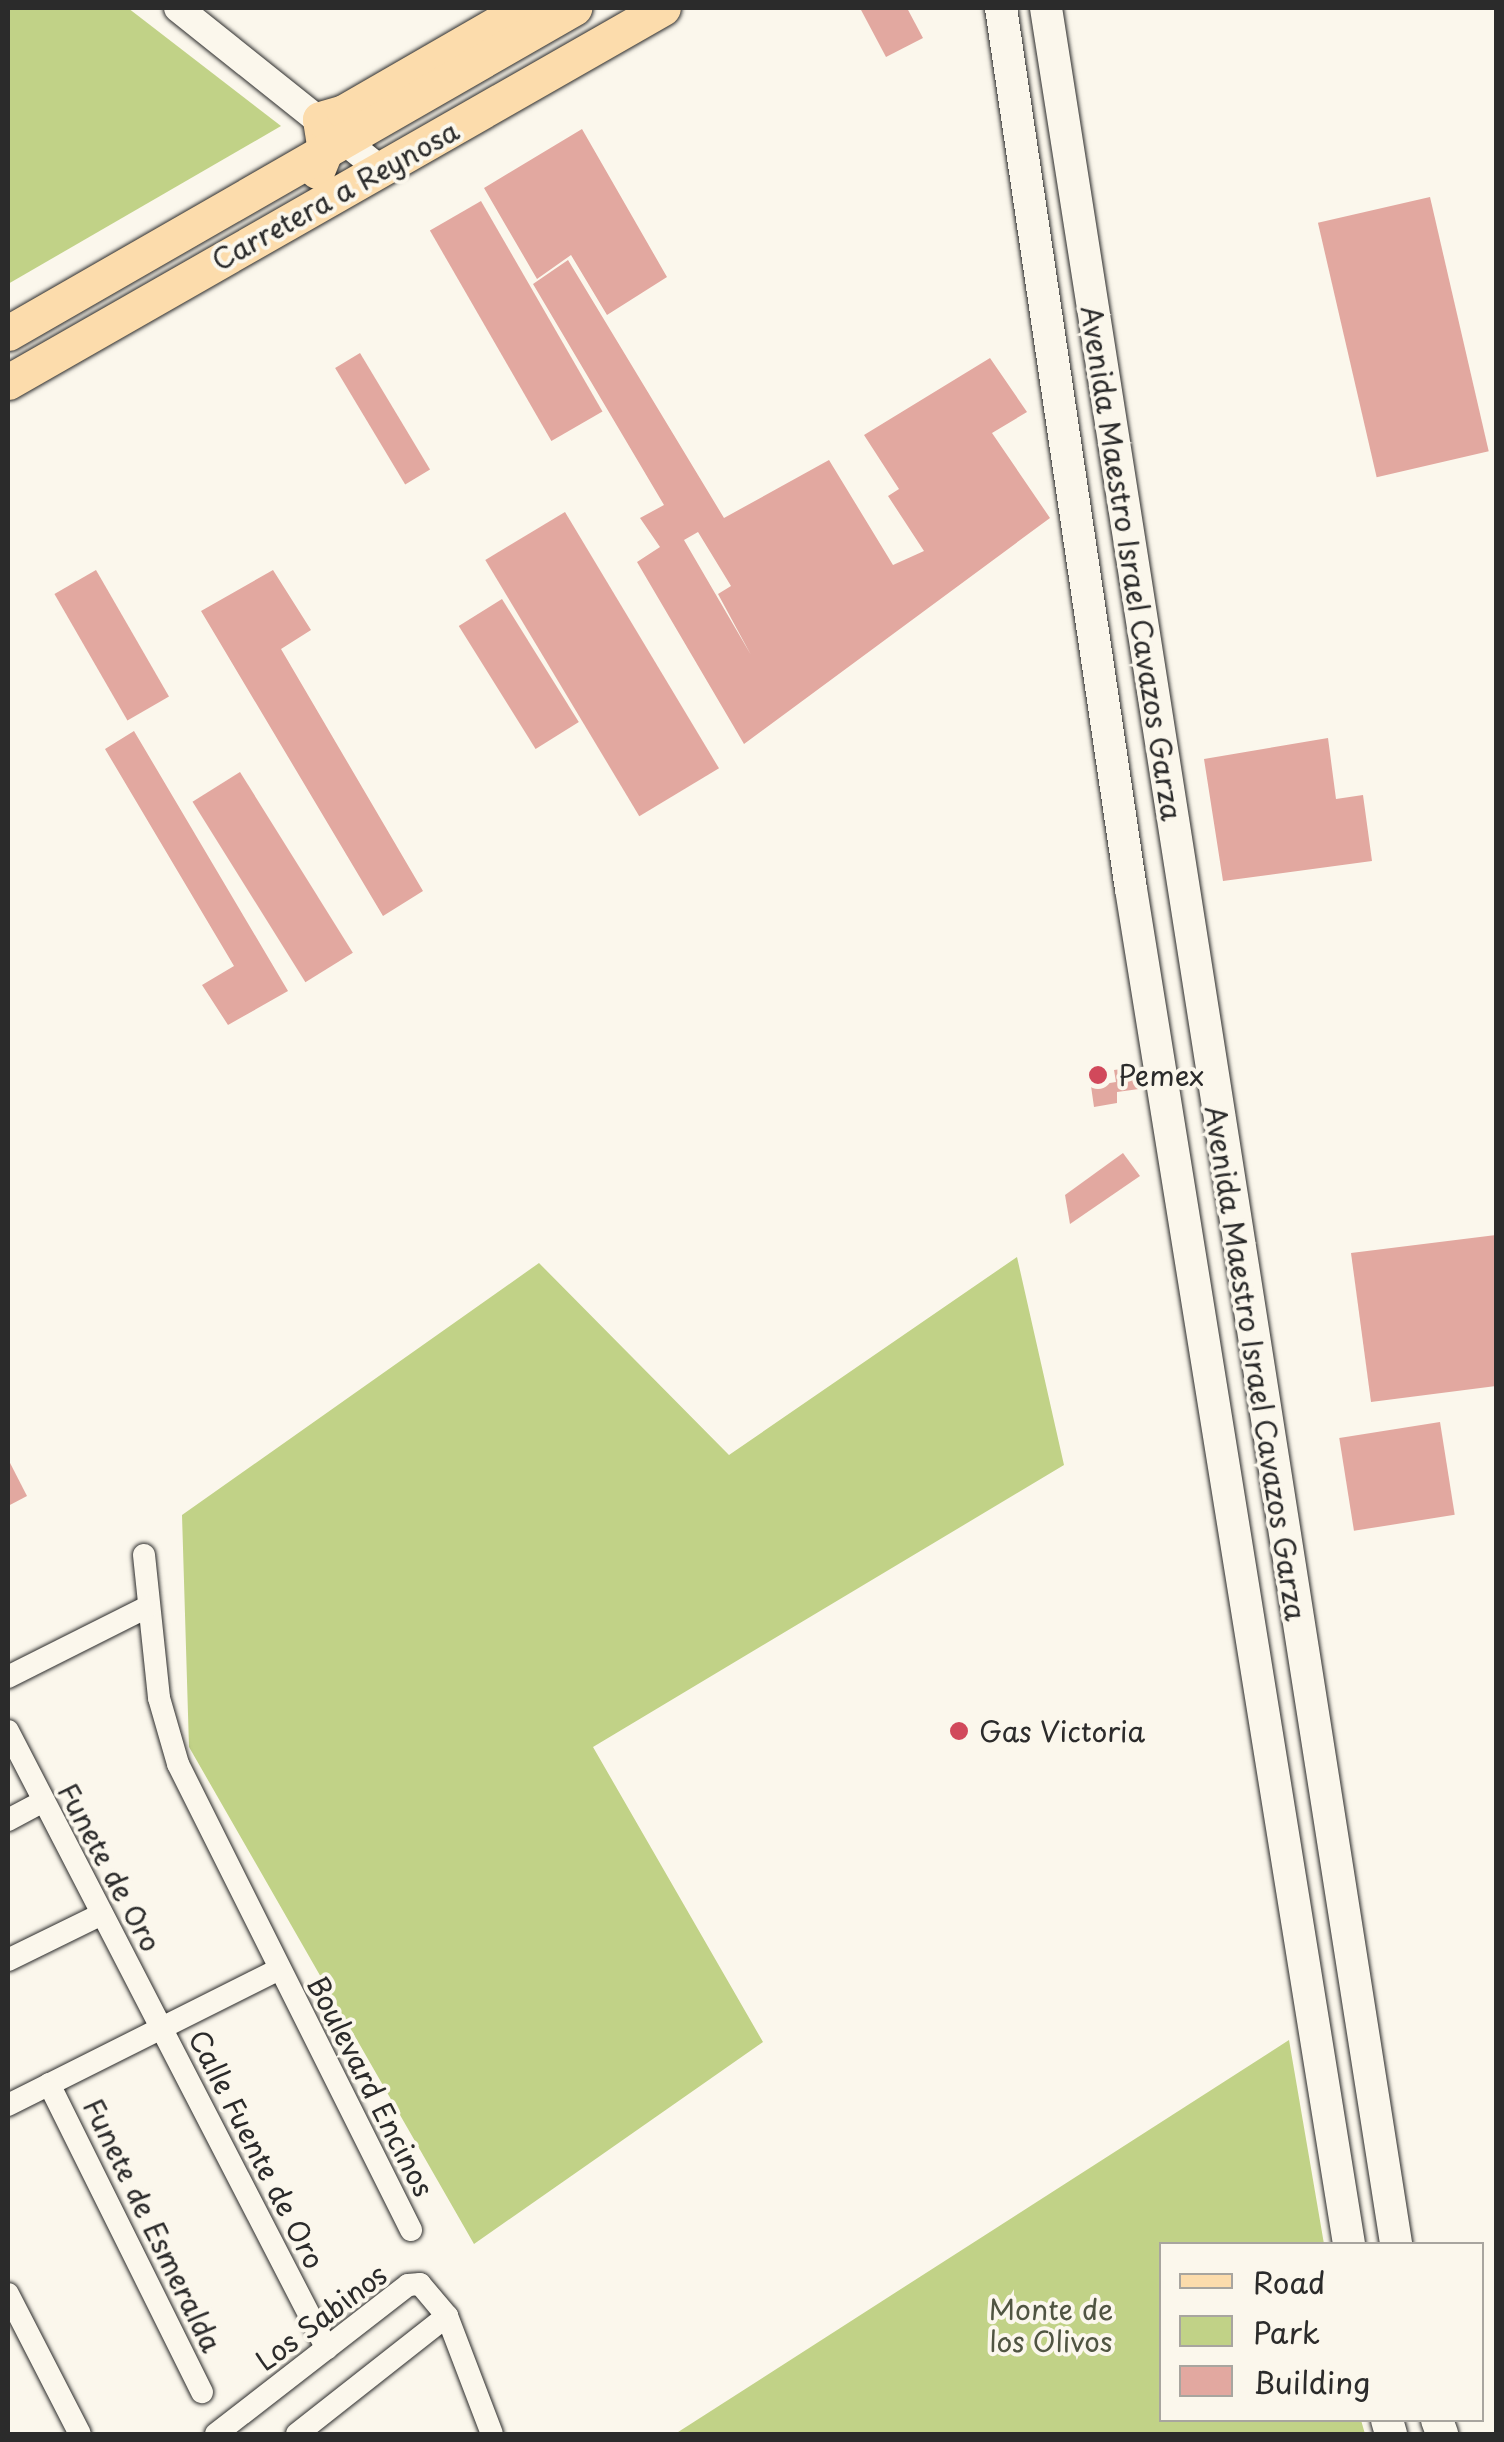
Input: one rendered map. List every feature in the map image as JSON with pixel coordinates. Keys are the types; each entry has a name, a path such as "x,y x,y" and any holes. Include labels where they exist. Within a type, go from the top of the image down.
{"main road":[{"path":"124,312 144,281 304,182 344,112 524,8"},
{"name":"Carretera a Reynosa","path":"8,332 330,137 574,8"},
{"name":"Carretera a Reynosa","path":"8,382 124,312 382,171 664,8"},
{"name":"Avenida Maestro Israel Cavazos Garza","path":"1001,8 1189,1241 1349,2242"},
{"name":"Avenida Maestro Israel Cavazos Garza","path":"1046,8 1252,1351 1396,2242"},
{"path":"1189,1241 1234,1233"},
{"path":"1210,1360 1252,1351"}],"street":[{"path":"178,8 330,137 382,171"},
{"name":"Boulevard Encinos","path":"144,1555 147,1607 167,1733 278,1970 411,2230"},
{"path":"8,1677 147,1607"},
{"name":"Funete de Oro","path":"8,1731 162,2030"},
{"path":"8,1820 42,1802"},
{"path":"8,1960 100,1915"},
{"path":"8,2105 278,1970"},
{"name":"Calle Fuente de Oro","path":"162,2030 327,2349"},
{"name":"Funete de Esmeralda","path":"50,2084 202,2392"},
{"name":"Los Sabinos","path":"216,2434 408,2286 432,2292 448,2316"},
{"path":"8,2294 80,2434"},
{"path":"297,2434 448,2316 492,2434"}],"green space":[{"path":"8,8 128,8 281,126 8,284"},
{"path":"1017,1257 1064,1465 593,1747 763,2042 474,2244 189,1747 182,1515 539,1263 729,1455"},
{"name":"Monte de los Olivos","path":"1289,2040 1324,2242 1159,2242 1159,2422 1362,2422 1365,2434 675,2434"}],"building":[{"path":"860,8 907,8 923,38 886,57"},
{"path":"582,129 667,277 607,315 571,255 537,279 484,188"},
{"path":"1430,197 1489,451 1377,477 1318,223"},
{"path":"481,201 602,411 551,441 430,230"},
{"path":"568,260 724,518 829,460 893,565 924,551 888,496 899,489 864,435 990,358 1027,412 992,433 1050,518 744,744 637,562 660,547 640,518 664,505 533,284","holes":["698,532 731,586 718,594 751,655 684,540"]},
{"path":"360,353 430,470 405,485 335,368"},
{"path":"565,512 719,768 639,816 485,560"},
{"path":"96,570 169,696 127,720 54,594"},
{"path":"273,570 311,630 281,649 423,891 383,916 201,611"},
{"path":"502,599 579,722 536,749 459,626"},
{"path":"134,731 288,991 228,1025 202,985 234,966 105,749"},
{"path":"1328,738 1336,799 1363,795 1372,861 1223,881 1204,759"},
{"path":"240,772 353,953 305,982 193,802"},
{"path":"1136,1067 1139,1089 1117,1092 1117,1103 1094,1107 1091,1086 1116,1082 1114,1070"},
{"path":"1123,1153 1140,1176 1070,1224 1065,1195"},
{"path":"1496,1235 1496,1386 1371,1402 1351,1253"},
{"path":"1440,1422 1455,1515 1354,1531 1339,1438"},
{"path":"8,1459 27,1496 8,1506"}],"place":[{"name":"Pemex","path":"1098,1075"},
{"name":"Gas Victoria","path":"959,1731"}]}
